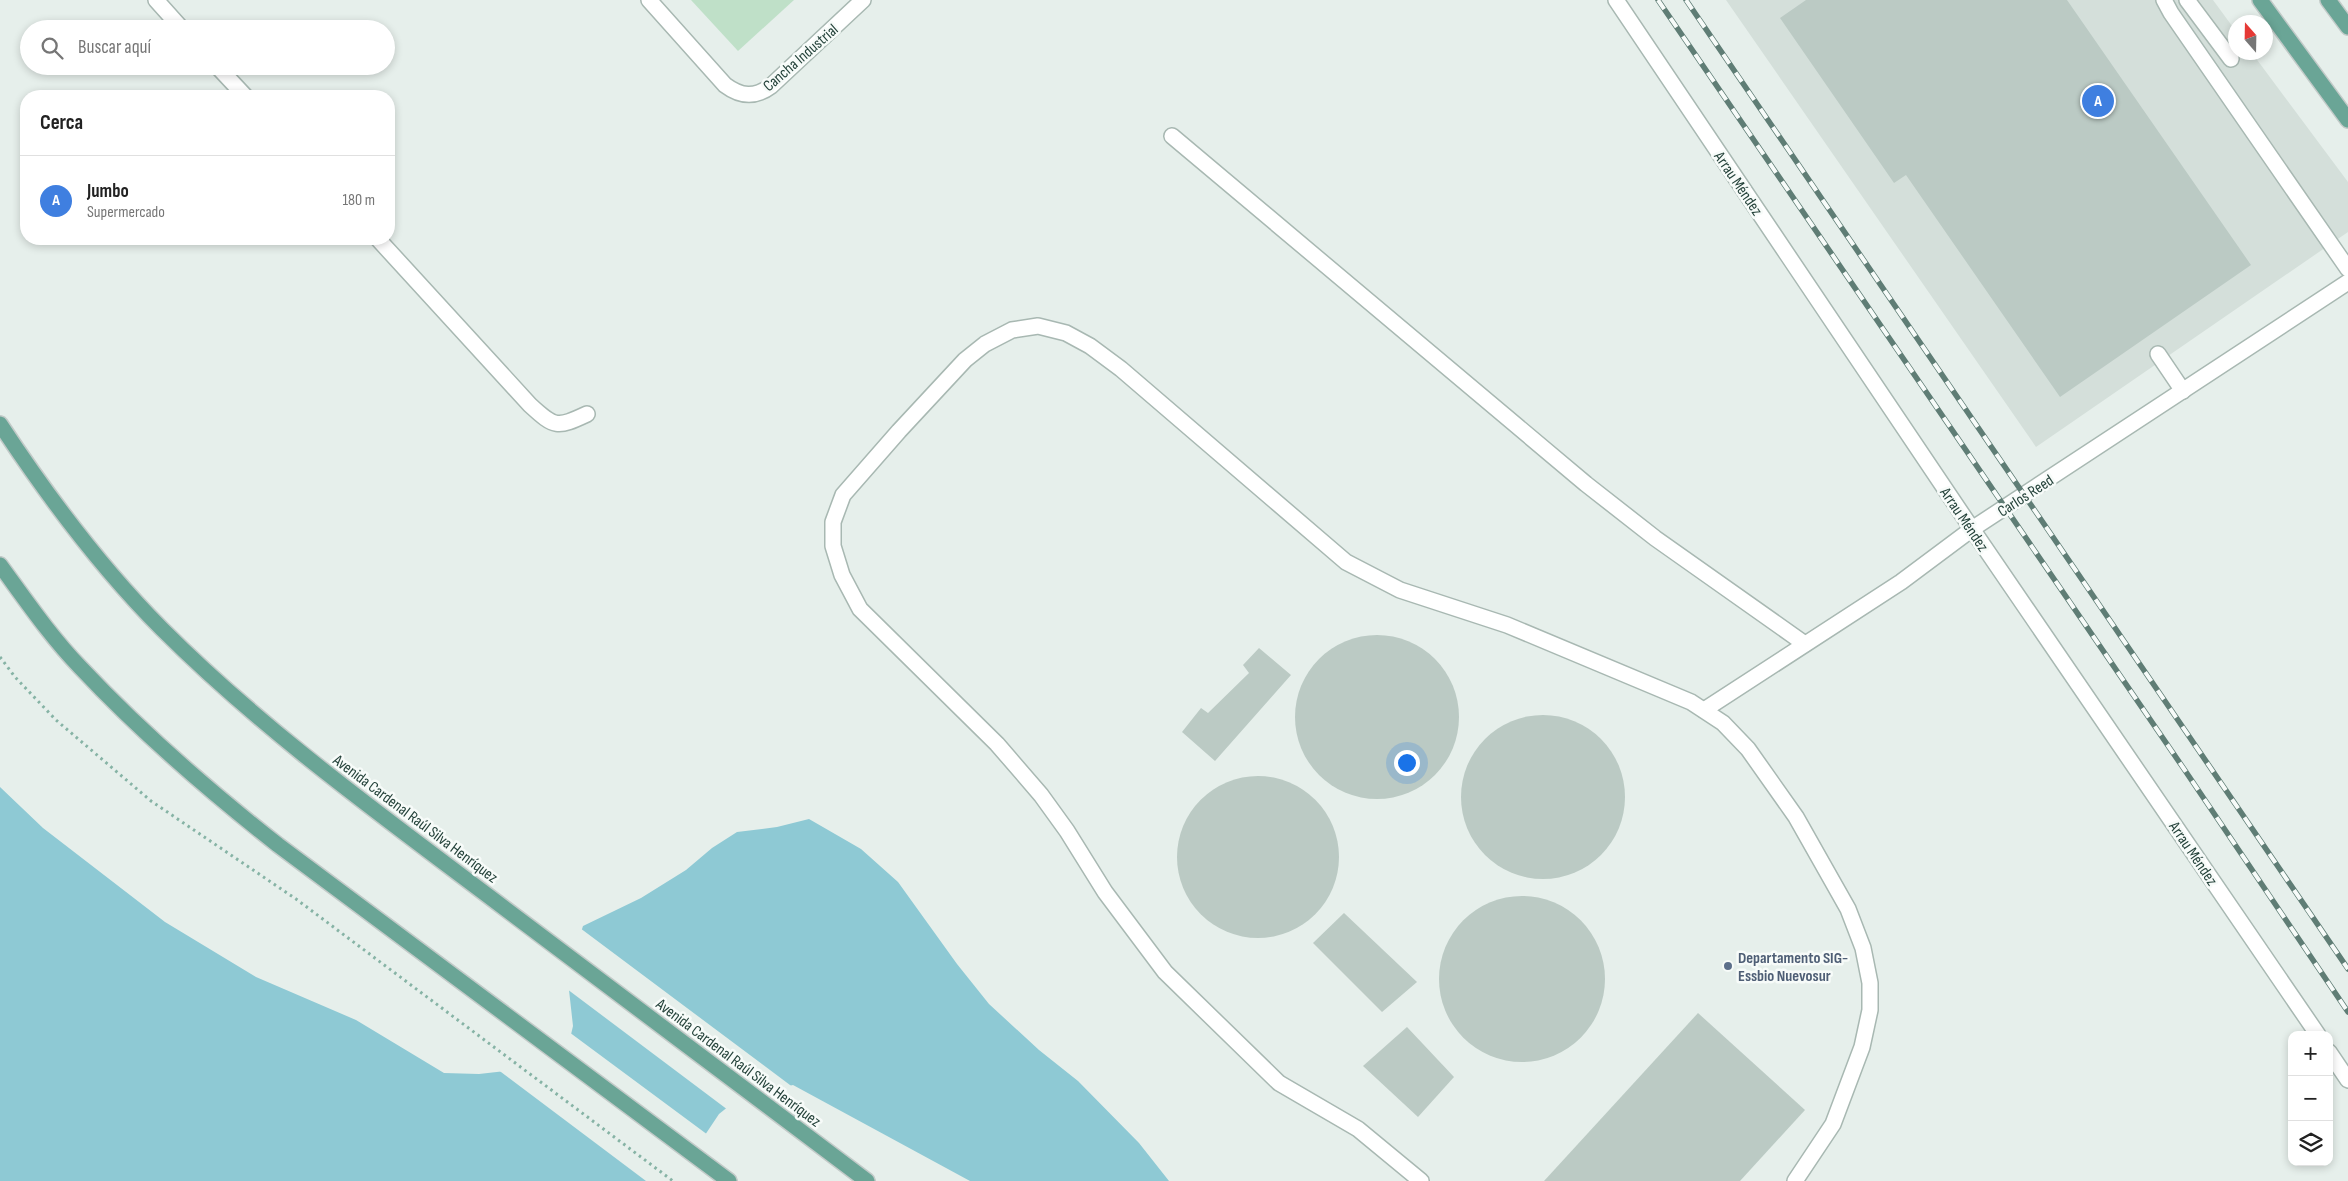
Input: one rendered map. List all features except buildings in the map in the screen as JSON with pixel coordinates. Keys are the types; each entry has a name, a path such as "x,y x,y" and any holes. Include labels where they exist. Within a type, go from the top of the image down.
{"main road":[{"path":"2260,0 2348,120"},
{"path":"2328,0 2348,27"},
{"name":"Avenida Cardenal Raúl Silva Henríquez","path":"0,424 77,534 159,627 244,706 451,867 867,1181"},
{"path":"0,565 78,666 129,716 223,801 316,873 729,1181"}],"street":[{"path":"156,0 174,20"},
{"name":"Cancha Industrial","path":"649,0 725,85 735,92 746,95 755,94 771,86 863,0"},
{"name":"Arrau Méndez","path":"1616,0 1972,529 2315,1031"},
{"path":"2164,0 2171,13 2348,269"},
{"path":"2187,0 2228,54"},
{"path":"225,75 239,90"},
{"path":"1172,136 1586,484 1655,538 1805,644"},
{"path":"383,245 530,405 548,422 564,424 588,414"},
{"name":"Carlos Reed","path":"1704,710 1900,582 1972,529 2348,282"},
{"path":"1421,1181 1358,1129 1279,1083 1165,972 1105,892 1067,830 1041,796 997,744 860,609 842,575 833,546 833,522 844,495 899,430 965,360 985,344 1012,330 1038,326 1066,333 1090,346 1121,369 1346,562 1400,590 1507,625 1690,702 1723,723 1748,749 1796,817 1848,909 1863,948 1870,983 1870,1010 1862,1047 1833,1124 1795,1181"},
{"path":"2158,354 2183,391"},
{"path":"2333,1058 2348,1080"}],"path":[{"path":"0,657 15,677 56,720 151,801 296,900 673,1181"}],"shaded area":[{"path":"1726,0 2213,0 2228,20 2228,60 2257,60 2348,182 2348,232 2036,447"}],"green space":[{"path":"691,0 794,0 738,51"}],"water":[{"path":"0,787 43,828 165,922 256,977 356,1020 444,1073 479,1074 514,1070 550,1058 568,1047 573,1026 569,990 574,954 583,926 641,898 686,870 712,848 737,832 777,827 809,819 861,849 898,882 957,964 989,1004 1039,1050 1078,1081 1139,1143 1169,1181 970,1181 793,1085 739,1098 719,1114 693,1153 691,1181 0,1181"}],"pier":[{"path":"580,928 794,1088 740,1100 728,1110 567,989 572,953"},
{"path":"569,1032 708,1135 695,1154 694,1181 646,1181 497,1069 514,1067 549,1056 566,1045"}],"railway":[{"path":"1658,0 2348,1012"},
{"path":"1686,0 2348,969"}],"place":[{"name":"Jumbo","path":"2098,101"},
{"name":"Departamento SIG- Essbio Nuevosur","path":"1728,966"}]}
